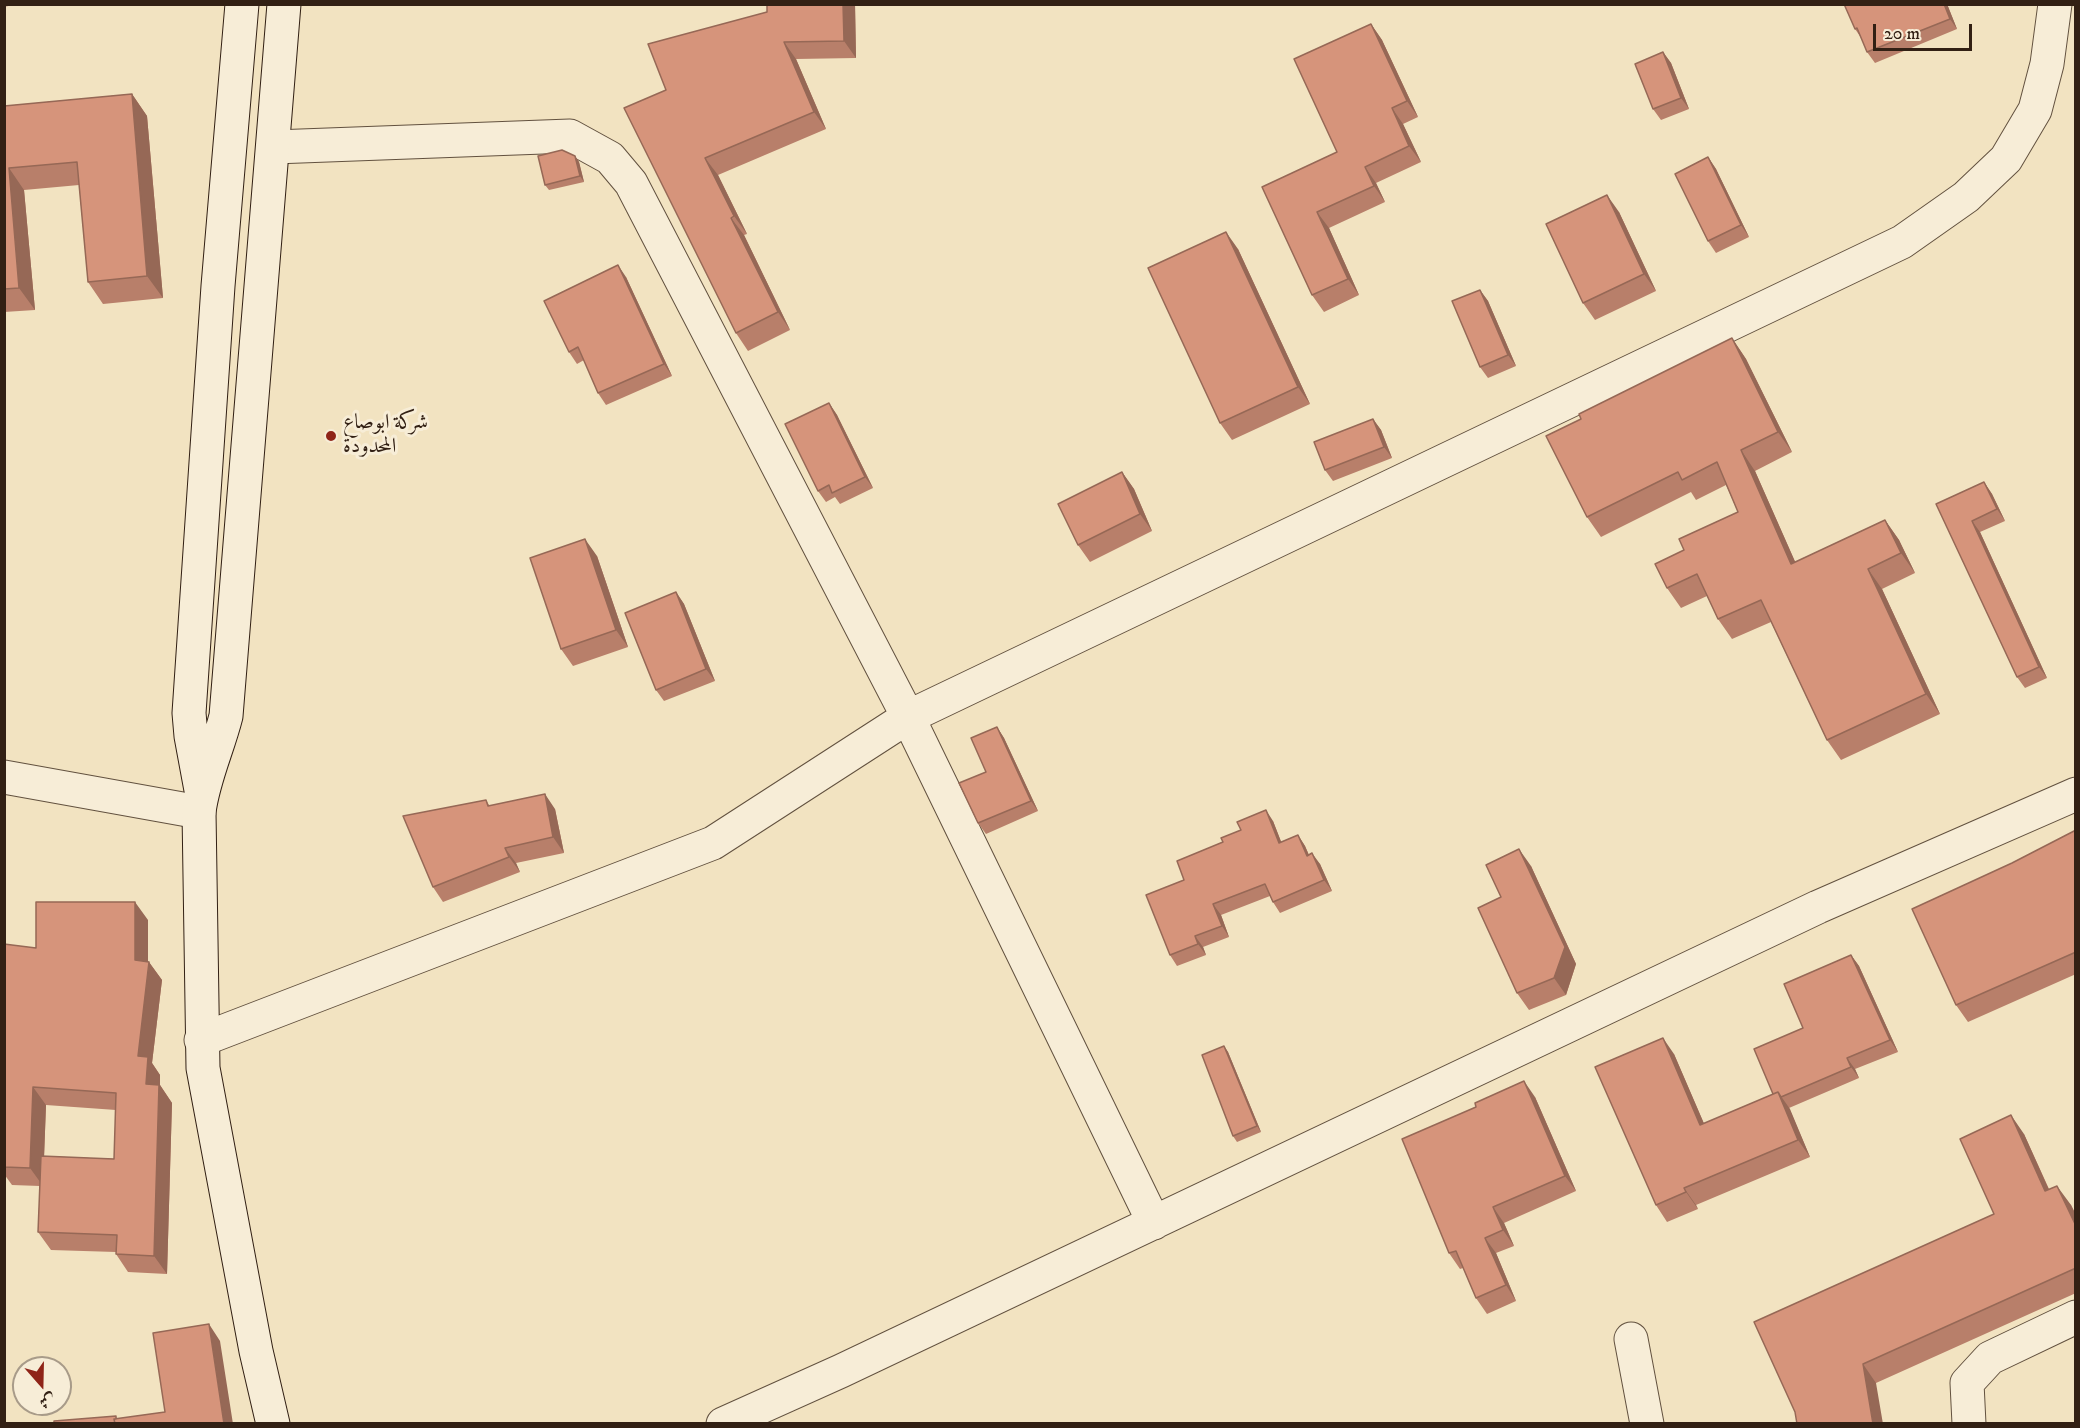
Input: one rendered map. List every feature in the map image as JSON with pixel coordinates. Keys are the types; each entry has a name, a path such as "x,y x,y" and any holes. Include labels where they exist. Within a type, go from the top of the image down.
{"street":[{"path":"242,4 218,286 189,713 200,802 201,1040 209,1110 256,1351 273,1424"},
{"path":"200,802 226,716 284,4"},
{"path":"201,1040 713,843 908,717 1902,242 1966,197 2006,159 2034,110 2047,63 2055,4"},
{"path":"274,147 570,136 610,158 631,183 908,717 1154,1223"},
{"path":"4,777 200,802"},
{"path":"723,1424 842,1371 1818,907 2076,794"},
{"path":"1969,1424 1967,1383 1990,1358 2076,1317"},
{"path":"1631,1339 1647,1424"}],"building":[{"path":"767,4 843,4 844,41 784,42 814,112 705,158 734,216 731,218 778,312 736,333 624,108 666,90 648,44 767,12"},
{"path":"1844,4 1944,4 1950,19 1867,52"},
{"path":"1371,24 1407,101 1392,108 1409,146 1365,167 1374,186 1317,212 1348,279 1312,295 1262,187 1337,152 1294,59"},
{"path":"1663,52 1681,98 1653,109 1635,64"},
{"path":"132,94 147,276 88,282 77,162 9,168 19,288 4,289 4,106"},
{"path":"562,150 575,156 580,176 545,185 538,156"},
{"path":"1708,157 1741,225 1708,241 1675,174"},
{"path":"1607,195 1644,274 1583,303 1546,224"},
{"path":"1226,232 1298,387 1220,423 1148,268"},
{"path":"618,265 664,364 598,393 578,347 569,352 544,301"},
{"path":"1480,290 1508,355 1480,367 1452,301"},
{"path":"1732,338 1778,432 1741,450 1791,564 1885,520 1901,553 1868,569 1926,694 1827,740 1761,600 1718,619 1697,574 1667,588 1655,564 1684,550 1679,539 1738,512 1717,462 1682,480 1678,472 1587,517 1546,436 1581,419 1579,414"},
{"path":"829,403 865,477 832,493 829,485 818,491 785,424"},
{"path":"1373,419 1384,447 1325,470 1314,442"},
{"path":"1122,472 1140,514 1078,545 1058,504"},
{"path":"1984,482 1997,509 1972,521 2039,667 2017,677 1936,504"},
{"path":"585,539 616,630 561,649 530,558"},
{"path":"676,592 706,669 656,690 625,613"},
{"path":"997,727 1031,801 978,823 959,783 986,772 971,738"},
{"path":"545,794 553,837 505,848 509,857 433,887 403,816 486,800 488,806"},
{"path":"1266,810 1279,843 1298,835 1307,856 1312,853 1324,880 1273,902 1265,884 1213,904 1222,926 1195,936 1198,944 1170,955 1146,895 1184,880 1177,861 1223,842 1221,838 1241,830 1237,822"},
{"path":"2076,830 2076,952 1956,1005 1912,909 2012,863"},
{"path":"1519,849 1565,947 1554,978 1517,993 1478,908 1501,897 1486,865"},
{"path":"36,902 135,902 135,960 149,962 138,1056 148,1057 146,1084 159,1085 154,1256 116,1254 117,1235 38,1232 41,1156 114,1159 116,1093 33,1087 30,1168 4,1167 4,944 36,948"},
{"path":"1851,955 1890,1040 1847,1058 1851,1067 1781,1097 1778,1092 1773,1094 1754,1049 1803,1028 1784,984"},
{"path":"1663,1038 1700,1125 1778,1092 1798,1140 1684,1188 1686,1192 1656,1205 1595,1067"},
{"path":"1224,1046 1257,1126 1233,1136 1202,1055"},
{"path":"1524,1081 1565,1176 1493,1207 1503,1230 1485,1238 1506,1285 1476,1298 1456,1251 1449,1253 1402,1139 1476,1107 1475,1103"},
{"path":"2011,1115 2045,1191 2057,1186 2076,1226 2076,1268 1863,1364 1873,1424 1797,1424 1795,1412 1754,1322 1994,1214 1960,1139"},
{"path":"209,1324 224,1424 115,1424 114,1419 165,1412 153,1333"},
{"path":"116,1416 115,1424 54,1424 54,1421"}],"place":[{"name":"شركة ابوصاع المحدودة","path":"331,436"}]}
